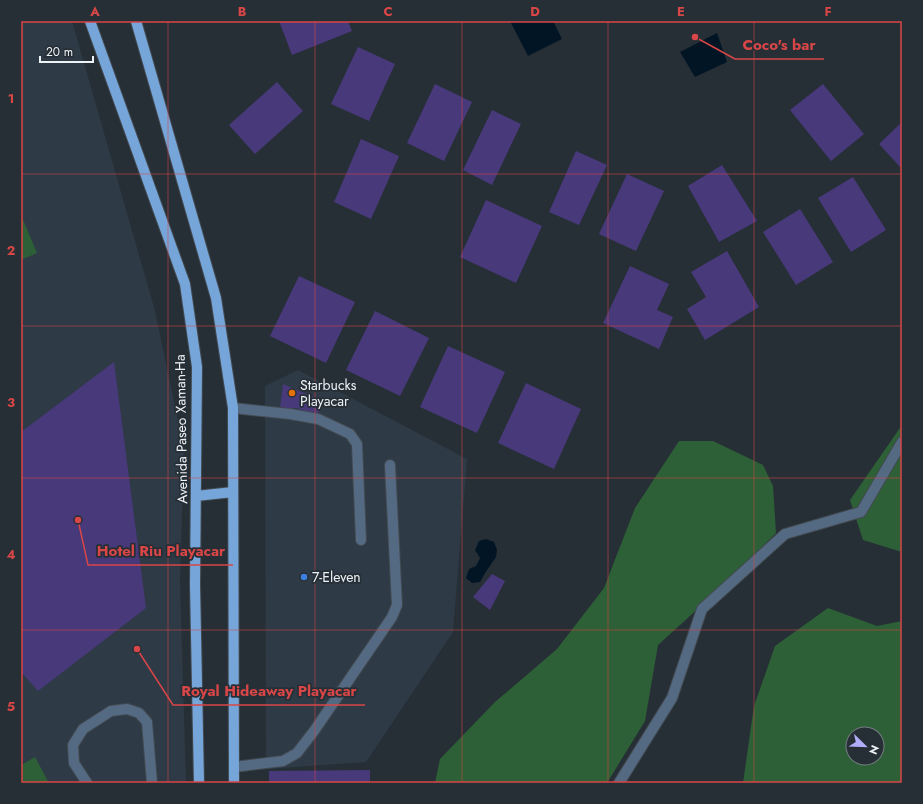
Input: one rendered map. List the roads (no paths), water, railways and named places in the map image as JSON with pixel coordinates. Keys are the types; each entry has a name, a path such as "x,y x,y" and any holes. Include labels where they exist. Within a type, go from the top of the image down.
{"main road":[{"name":"Avenida Paseo Xaman-Ha","path":"90,21 185,284 197,366 195,585 199,783"},
{"path":"136,21 216,298 232,408 234,783"},
{"path":"196,496 233,492"}],"lane":[{"path":"232,408 290,414 318,419 350,434 357,444 361,540"},
{"path":"619,783 672,698 702,609 785,534 861,512 902,442"},
{"path":"234,767 283,761 297,753 314,731 392,616 397,605 390,466"},
{"path":"87,783 74,763 73,745 83,728 111,711 127,709 139,713 147,722 152,783"}],"place":[{"name":"Coco's bar","path":"695,37"},
{"name":"Starbucks Playacar","path":"292,393"},
{"name":"Hotel Riu Playacar","path":"78,520"},
{"name":"7-Eleven","path":"304,577"},
{"name":"Royal Hideaway Playacar","path":"137,649"}]}
